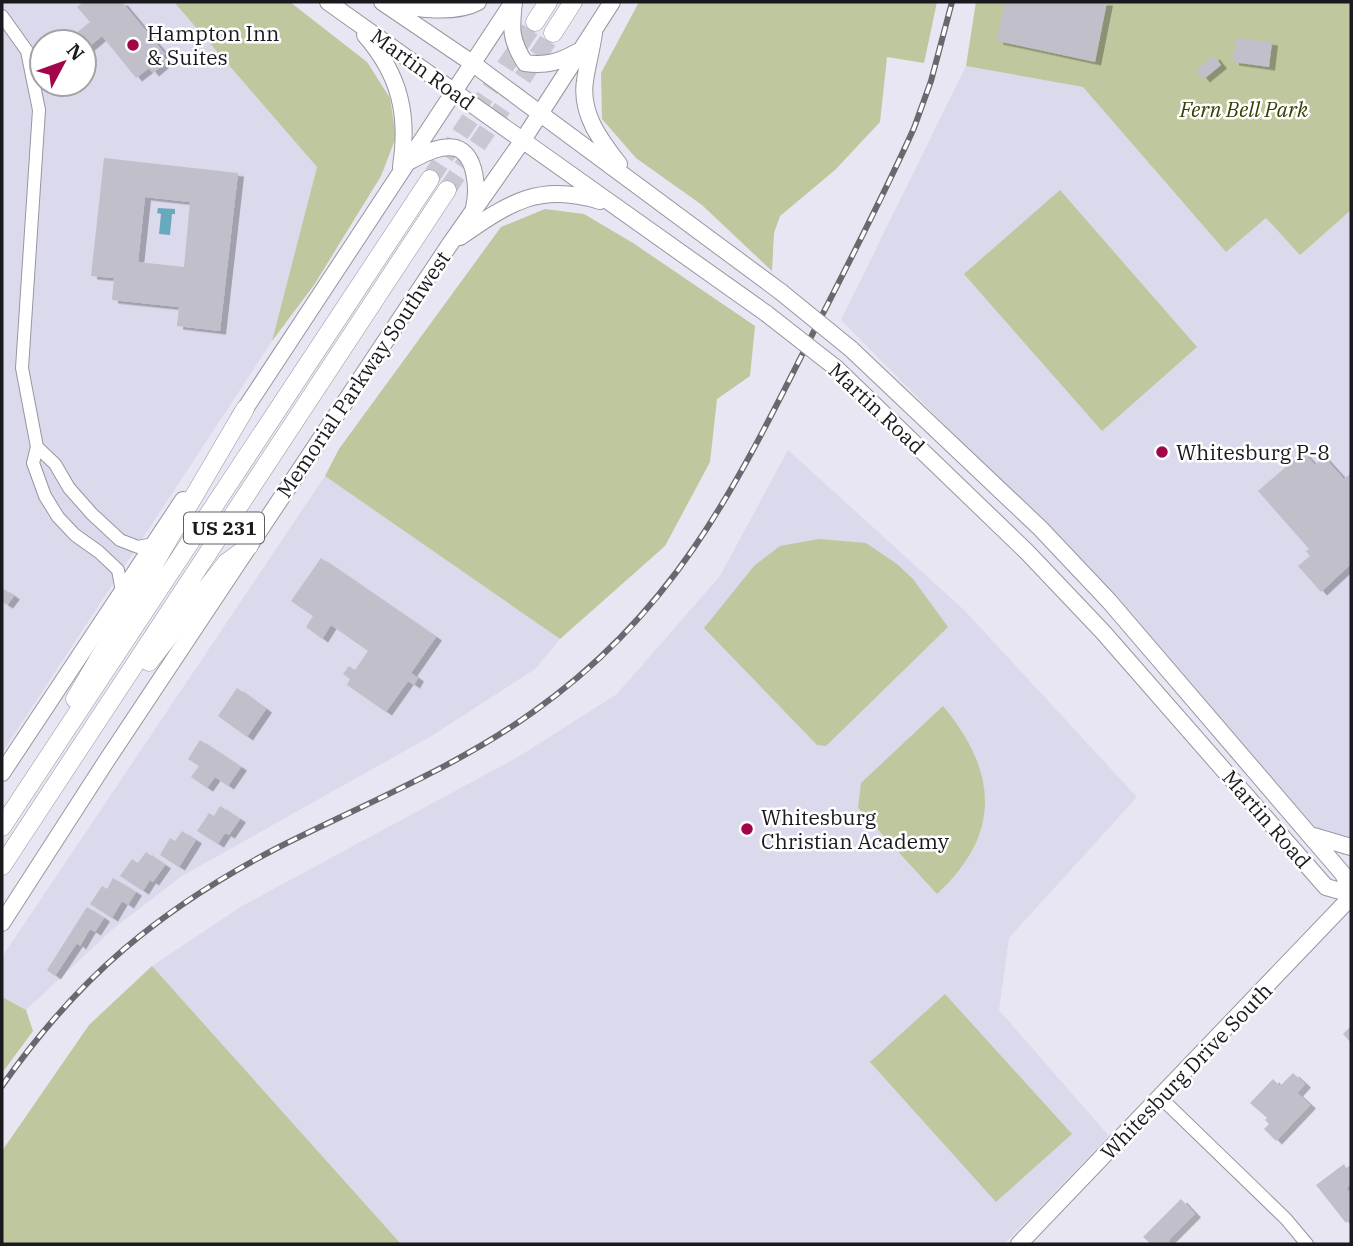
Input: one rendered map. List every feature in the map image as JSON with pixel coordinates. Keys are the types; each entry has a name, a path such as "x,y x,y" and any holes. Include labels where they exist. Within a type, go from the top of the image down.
{"highway":[{"path":"535,22 548,2"},
{"path":"553,33 573,2"},
{"name":"US 231","path":"2,827 430,179"},
{"name":"Memorial Parkway Southwest","path":"2,866 447,190"},
{"path":"61,739 73,702 245,409"},
{"path":"80,748 107,725 145,668 226,563 249,546"}],"main road":[{"name":"Martin Road","path":"328,2 767,314 836,368 1027,552 1094,622 1326,887 1351,894"},
{"name":"Martin Road","path":"382,2 633,182 781,292 851,349 1040,528 1109,601 1343,873 1351,894"},
{"path":"393,2 410,8 440,9 470,6 478,2"},
{"path":"2,773 513,2"},
{"path":"513,2 511,35 525,63 542,66 558,62 580,50"},
{"name":"Memorial Parkway Southwest","path":"2,923 249,546 450,244 523,140 612,2"},
{"path":"350,17 376,48 397,89 404,114 404,167"},
{"path":"595,28 584,83 586,110 602,144 633,182"},
{"path":"404,167 430,151 456,148 464,153 471,165 477,197 474,210"},
{"path":"450,244 516,202 550,192 583,195 610,204"},
{"path":"1310,834 1351,847"},
{"name":"Whitesburg Drive South","path":"1019,1244 1161,1098 1351,894"}],"street":[{"path":"2,16 27,51 39,110 22,368 37,447 33,463 45,496 58,517 75,535 118,570 122,592"},
{"path":"37,447 55,464 69,488 92,514 120,540 138,547 153,544"},
{"path":"1161,1098 1286,1219 1307,1244"}],"shaded area":[{"path":"2,2 174,2 317,167 272,341 2,753"},
{"name":"Whitesburg P-8","path":"966,66 1083,87 1226,252 1266,218 1300,254 1351,210 1351,841 1315,829 1103,585 841,320"},
{"name":"Whitesburg Christian Academy","path":"788,450 964,610 1137,797 1009,938 999,1010 1109,1136 1004,1244 401,1244 152,966 242,906 518,757 617,694 720,576"},
{"path":"325,476 560,639 535,669 433,735 182,876 114,928 26,1010 2,997 2,957"}],"green space":[{"path":"174,2 290,2 367,62 390,98 396,137 381,176 314,285 272,341 317,167"},
{"path":"639,2 937,2 924,63 887,57 880,122 835,170 780,216 774,233 772,271 702,205 636,158 602,119 601,73"},
{"name":"Fern Bell Park","path":"976,2 1351,2 1351,210 1300,255 1266,218 1226,252 1083,87 966,66"},
{"path":"1060,190 1197,347 1102,431 964,274"},
{"path":"545,209 584,214 633,243 755,326 750,376 717,399 710,462 665,546 560,639 325,476 339,449 501,227"},
{"path":"819,539 866,543 897,564 913,579 948,627 826,746 817,745 704,628 754,566 780,546"},
{"path":"943,706 974,755 982,779 985,802 982,826 973,849 937,894 858,808 861,783"},
{"path":"152,966 401,1244 2,1244 2,1151 89,1025"},
{"path":"945,994 1072,1134 996,1202 870,1062"},
{"path":"2,997 26,1010 33,1031 2,1073"}],"water":[{"path":"158,208 175,209 170,235 159,234 161,214 157,213"}],"building":[{"name":"Hampton Inn & Suites","path":"83,2 122,2 165,54 163,56 167,61 153,73 149,68 136,78 102,36 98,39 98,28 82,28 90,22 77,7"},
{"path":"1005,2 1107,2 1095,62 997,41"},
{"path":"1236,38 1272,42 1269,67 1233,62"},
{"path":"1214,56 1221,65 1204,79 1196,70"},
{"path":"104,158 238,173 220,331 177,326 179,307 112,300 114,278 91,276","holes":["145,197 190,202 184,267 138,262"]},
{"path":"1303,452 1315,465 1324,457 1344,479 1351,473 1351,564 1321,592 1298,566 1310,556 1306,551 1309,549 1258,491"},
{"path":"321,558 436,637 411,673 418,678 414,685 408,681 386,712 347,685 350,679 343,674 349,666 355,670 368,651 331,625 322,639 306,627 313,616 291,601"},
{"path":"4,589 14,596 7,605 2,602"},
{"path":"237,688 266,709 247,737 218,716"},
{"path":"200,740 241,767 228,786 215,777 207,788 191,777 199,766 188,759"},
{"path":"220,806 240,819 229,835 225,833 218,844 197,831 209,813 214,816"},
{"path":"182,831 196,840 179,867 160,855 170,838 175,841"},
{"path":"146,852 165,865 143,891 120,876 132,859 138,863"},
{"path":"113,878 136,892 128,905 122,901 112,918 90,904 102,886 107,889"},
{"path":"87,907 104,918 95,932 90,929 80,946 77,943 55,976 47,970"},
{"path":"1351,1026 1351,1043 1343,1034"},
{"path":"1293,1073 1305,1084 1297,1093 1310,1105 1276,1141 1264,1129 1269,1124 1265,1120 1267,1118 1250,1103 1273,1079 1280,1086"},
{"path":"1344,1164 1346,1168 1351,1165 1351,1184 1346,1188 1351,1194 1351,1218 1346,1223 1316,1185"},
{"path":"1181,1199 1195,1214 1168,1241 1172,1244 1151,1244 1143,1237"}],"tunnel":[{"path":"430,179 535,22"},
{"path":"447,190 553,33"}],"railway":[{"path":"2,1086 31,1047 92,978 159,921 196,895 279,847 441,768 503,732 583,673 626,632 697,544 727,496 783,392 914,128 931,81 952,2"}],"place":[{"name":"Hampton Inn & Suites","path":"133,45"},
{"name":"Whitesburg P-8","path":"1162,452"},
{"name":"Whitesburg Christian Academy","path":"747,829"}]}
